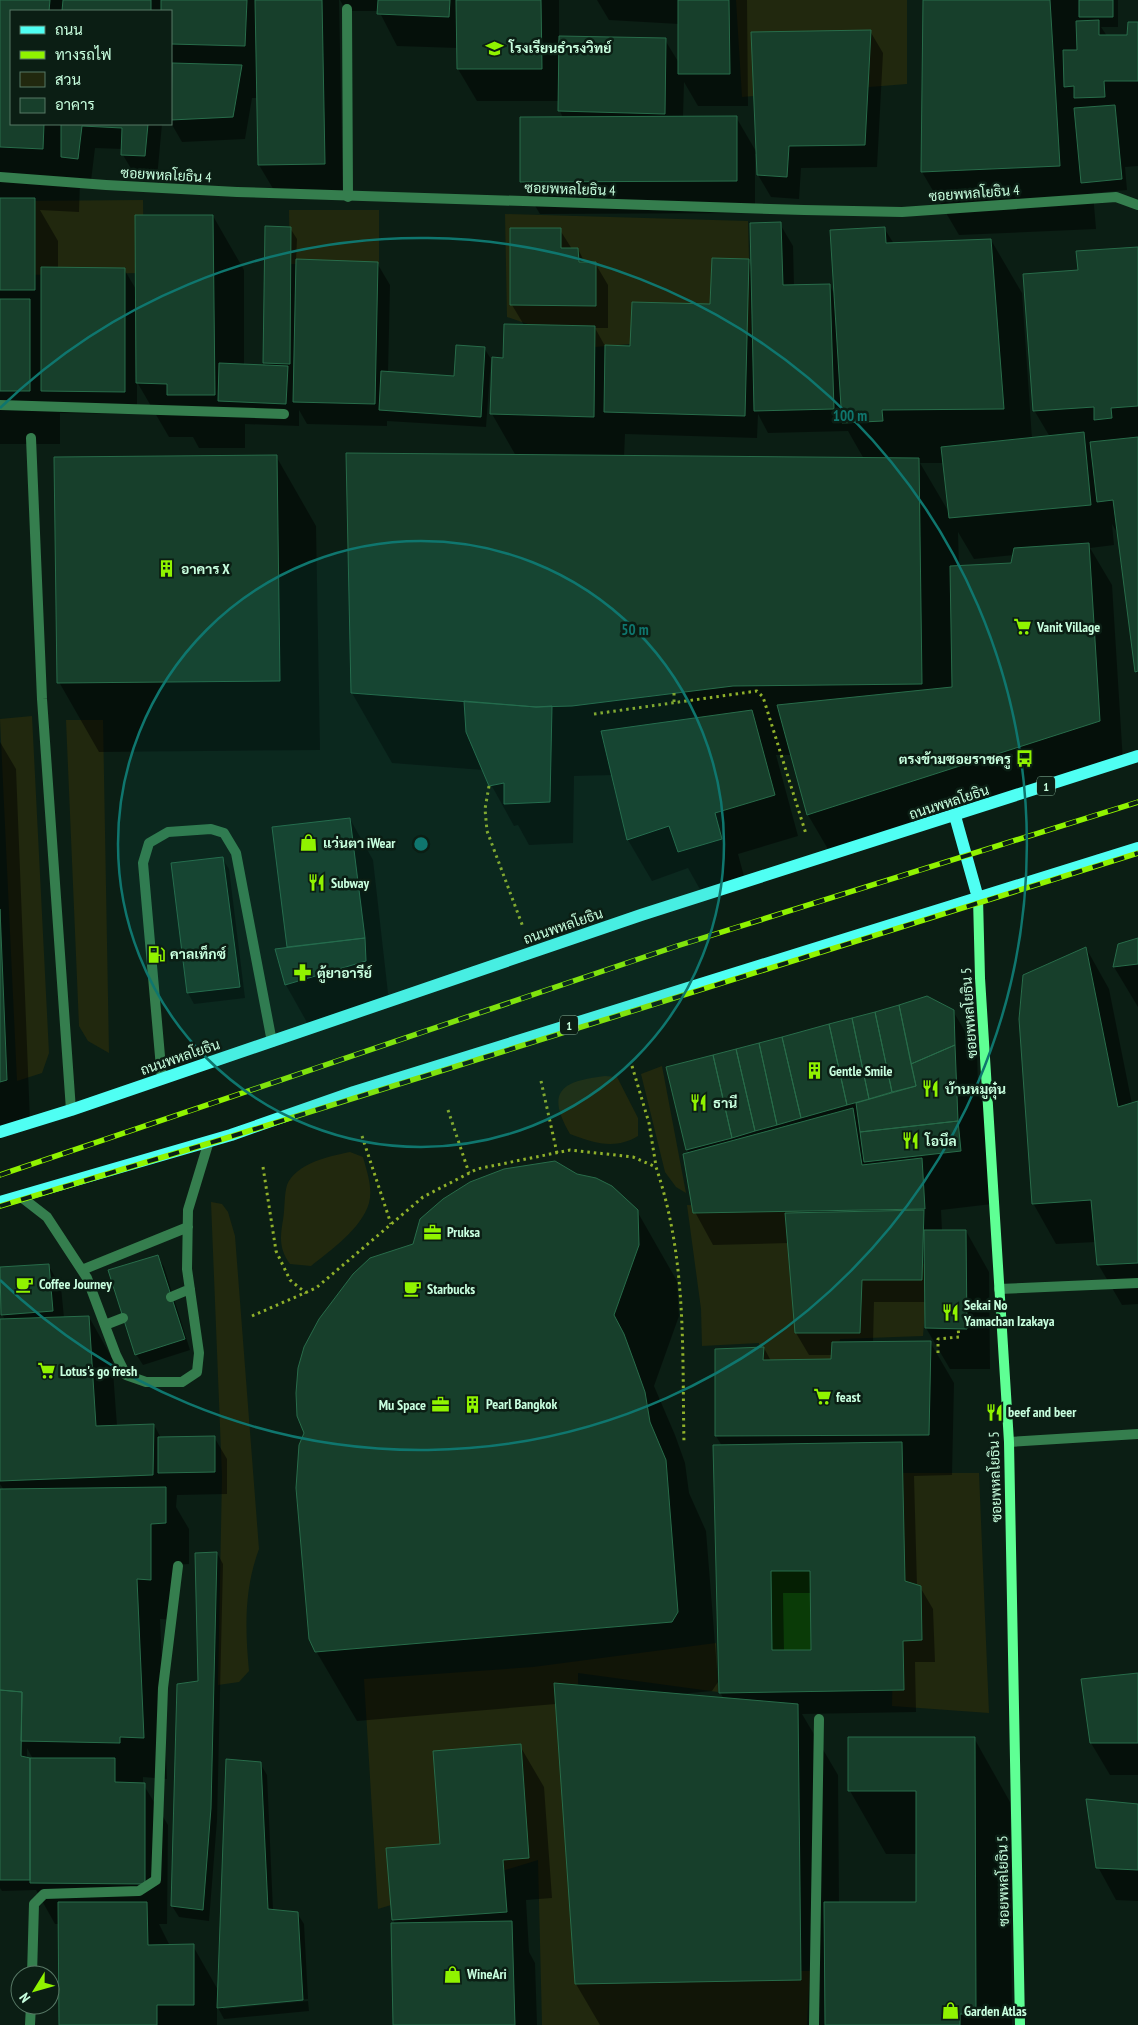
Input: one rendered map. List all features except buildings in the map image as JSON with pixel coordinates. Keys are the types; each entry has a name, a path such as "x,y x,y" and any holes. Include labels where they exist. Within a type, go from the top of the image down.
{"main road":[{"name":"ถนนพหลโยธิน","path":"0,1132 272,1042 641,915 1138,756"},
{"path":"955,816 978,898"},
{"name":"1","path":"0,1202 209,1141 363,1089 1138,848"}],"street":[{"path":"348,9 348,197"},
{"name":"ซอยพหลโยธิน 4","path":"0,177 106,186 348,197 902,212 1116,197 1138,205"},
{"path":"0,405 284,414"},
{"path":"31,438 42,700 71,1110"},
{"path":"162,1079 143,863 150,843 168,832 211,829 224,833 236,853 272,1042"},
{"name":"ซอยพหลโยธิน 5","path":"978,898 1009,1442 1020,2025"},
{"path":"20,1196 48,1217 82,1270 126,1375 146,1382 182,1382 197,1372 199,1353 187,1269 188,1210 209,1141"},
{"path":"82,1270 188,1227"},
{"path":"999,1289 1138,1283"},
{"path":"171,1297 190,1289"},
{"path":"105,1325 123,1318"},
{"path":"1009,1442 1138,1434"},
{"path":"32,1965 34,1904 44,1894 139,1891 156,1880 163,1688 178,1566"},
{"path":"814,2025 819,1719"}],"path":[{"path":"594,714 757,691 763,697 808,842"},
{"path":"674,693 674,703"},
{"path":"489,786 485,809 487,831 525,933"},
{"path":"632,1066 649,1123 656,1167 669,1205 681,1281 684,1444"},
{"path":"542,1081 557,1152"},
{"path":"448,1110 469,1173"},
{"path":"362,1136 391,1224"},
{"path":"252,1316 316,1288 423,1197 477,1169 570,1150 633,1157 656,1167"},
{"path":"263,1167 276,1251 290,1280 306,1292"},
{"path":"938,1353 938,1339 959,1337 958,1328"}],"green space":[{"path":"736,0 907,0 907,84 742,97"},
{"path":"143,200 144,273 22,275 20,201"},
{"path":"289,210 379,210 379,264 290,264"},
{"path":"505,214 748,221 751,334 595,347 507,317"},
{"path":"32,716 49,1053 42,1073 17,1081 0,719"},
{"path":"66,720 103,720 109,1053 88,1041 79,1026"},
{"path":"662,1066 686,1193 676,1187 665,1172 641,1074"},
{"path":"617,1077 638,1118 638,1136 621,1143 604,1144 570,1134 559,1108 559,1098 562,1091 568,1085 590,1078"},
{"path":"350,1152 363,1157 368,1174 370,1197 365,1212 353,1230 311,1266 290,1264 282,1248 281,1232 285,1193 291,1177 314,1162"},
{"path":"211,1202 222,1204 228,1212 235,1236 259,1549 248,1594 247,1640 249,1671 239,1682 218,1685 222,1476"},
{"path":"687,1205 798,1208 804,1262 929,1264 923,1336 840,1339 837,1362 759,1363 759,1343 702,1346 701,1309"},
{"path":"897,1473 979,1473 989,1713 892,1706"},
{"path":"716,1643 718,1692 578,1673 580,1971 810,1971 807,2025 542,2025 538,1860 378,1909 364,1679 533,1667"}],"shaded area":[{"path":"771,1571 810,1571 811,1650 772,1650"}],"railway":[{"path":"0,1175 677,946 1138,802"},
{"path":"0,1206 223,1139 1138,853"}],"place":[{"name":"โรงเรียนธำรงวิทย์","path":"495,48"},
{"name":"อาคาร X","path":"167,569"},
{"name":"Vanit Village","path":"1023,627"},
{"name":"ตรงข้ามซอยราชครู","path":"1025,759"},
{"name":"แว่นตา iWear","path":"309,843"},
{"name":"Subway","path":"317,883"},
{"name":"คาลเท็กซ์","path":"156,954"},
{"name":"ตู้ยาอารีย์","path":"303,973"},
{"name":"Gentle Smile","path":"815,1071"},
{"name":"บ้านหมูตุ๋น","path":"931,1089"},
{"name":"ธานี","path":"699,1103"},
{"name":"โอบึล","path":"911,1141"},
{"name":"Pruksa","path":"433,1232"},
{"name":"Coffee Journey","path":"25,1284"},
{"name":"Starbucks","path":"413,1289"},
{"name":"Sekai No Yamachan Izakaya","path":"950,1313"},
{"name":"Lotus's go fresh","path":"46,1371"},
{"name":"feast","path":"822,1397"},
{"name":"Pearl Bangkok","path":"472,1404"},
{"name":"Mu Space","path":"440,1405"},
{"name":"beef and beer","path":"994,1412"},
{"name":"WineAri","path":"453,1974"},
{"name":"Garden Atlas","path":"950,2011"}]}
